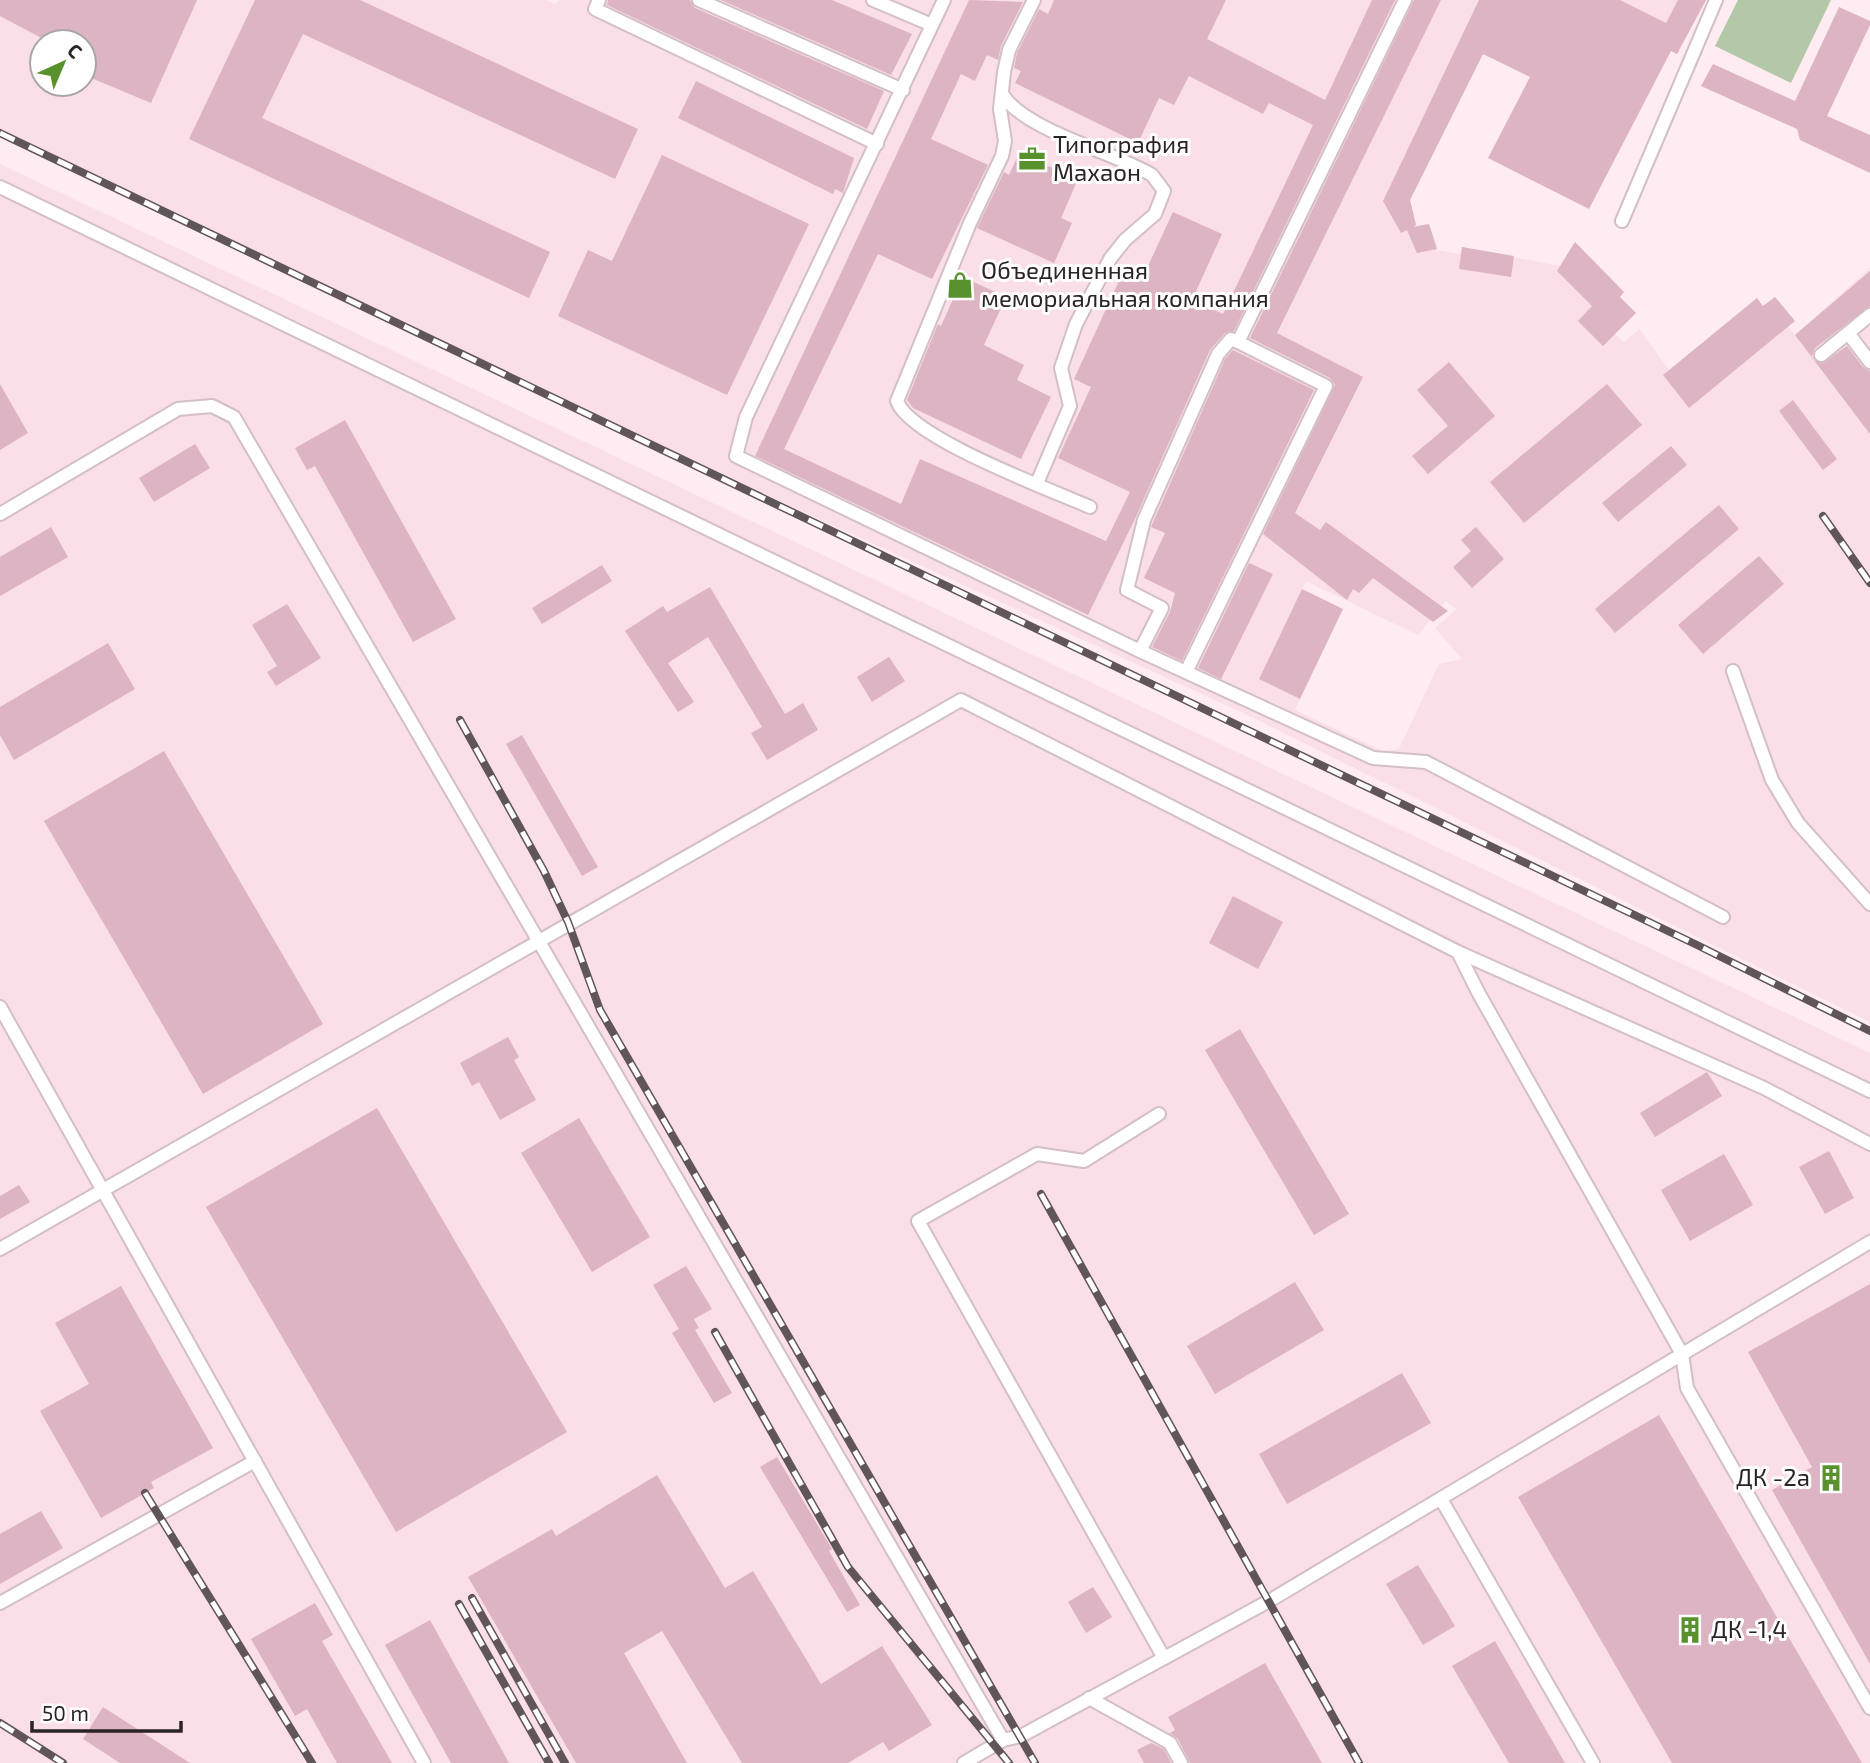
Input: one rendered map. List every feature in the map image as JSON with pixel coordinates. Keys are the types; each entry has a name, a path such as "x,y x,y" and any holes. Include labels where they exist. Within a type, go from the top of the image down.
{"lane":[{"path":"599,0 595,9 877,144"},
{"path":"699,0 903,90"},
{"path":"873,0 932,25"},
{"path":"944,0 746,417 736,456 1140,651 1187,670 1373,758 1426,762 1723,917"},
{"path":"1034,0 1009,50 1002,94 1005,141 1002,156 971,223 897,401 901,412 914,424 948,444 1090,507"},
{"path":"1238,342 1405,0"},
{"path":"1622,221 1716,0"},
{"path":"1002,94 1010,108 1037,124 1143,170 1152,175 1164,191 1155,214 1125,240 1110,259 1076,324 1061,368 1070,406 1037,484"},
{"path":"0,187 1870,1091"},
{"path":"1821,355 1870,315"},
{"path":"1848,333 1870,362"},
{"path":"1140,651 1162,608 1127,590 1140,531 1218,354 1231,339 1326,386 1187,670"},
{"path":"0,514 178,409 212,406 234,417 1003,1740"},
{"path":"1733,671 1772,780 1798,824 1870,904"},
{"path":"0,1249 961,700 1458,952 1764,1088 1870,1144"},
{"path":"1458,952 1682,1353 1687,1388 1870,1707"},
{"path":"0,1007 424,1763"},
{"path":"1159,1114 1084,1161 1037,1154 918,1221 1164,1658"},
{"path":"974,1761 1003,1740 1021,1736 1269,1601 1870,1242"},
{"path":"0,1603 255,1461"},
{"path":"1441,1499 1593,1763"},
{"path":"1089,1699 1170,1743 1181,1763"}],"shaded area":[{"path":"0,0 547,0 554,4 560,0 1510,0 1410,200 1416,226 1429,224 1437,247 1435,250 1461,254 1462,247 1560,266 1575,242 1624,292 1620,297 1615,334 1624,342 1639,329 1669,370 1663,375 1689,407 1788,327 1795,335 1870,268 1870,1022 1241,712 647,440 0,131","holes":["1306,581 1418,635 1445,601 1457,609 1435,628 1462,659 1439,664 1399,749 1383,751 1295,710 1300,699 1259,678"]},
{"path":"1570,0 1706,0 1677,54"},
{"path":"0,164 1870,1053 1870,1763 0,1763"}],"green space":[{"path":"1738,0 1831,0 1791,83 1715,46"}],"building":[{"path":"0,0 197,0 151,103 98,81 98,28 28,28 28,31 0,16"},
{"path":"255,0 360,0 638,129 615,179 303,34 262,118 550,252 529,298 189,139"},
{"path":"608,0 690,0 695,8 884,91 867,129 607,5"},
{"path":"721,0 832,0 912,34 891,75"},
{"path":"969,0 1023,2 1001,46 998,60 987,55 975,81 961,74 931,139 988,165 932,279 878,254 784,449 901,504 920,459 1106,541 1130,492 1058,458 1091,387 1074,379 1123,272 1141,281 1173,212 1222,234 1192,300 1223,314 1313,125 1269,103 1263,114 1189,76 1174,105 1159,98 1138,143 1015,83 1021,71 1014,68 1017,53 1039,9 1048,14 1054,0 1226,0 1207,39 1325,100 1372,0 1395,0 1234,331 1225,333 1210,350 1135,519 1088,615 755,456"},
{"path":"1414,0 1441,0 1277,333 1363,377 1295,513 1320,530 1326,522 1448,611 1433,622 1373,578 1359,593 1353,589 1347,600 1263,534 1335,385 1330,378 1250,338"},
{"path":"1479,0 1620,0 1666,23 1678,0 1706,0 1677,54 1671,51 1589,209 1488,158 1530,77 1483,54 1410,200 1416,225 1413,227 1429,224 1437,249 1417,253 1407,230 1401,233 1383,201"},
{"path":"1839,7 1870,21 1870,25 1827,116 1870,135 1870,173 1800,140 1797,129 1701,86 1713,64 1795,101"},
{"path":"696,81 854,158 843,193 835,189 833,194 678,118"},
{"path":"1019,153 1078,179 1061,218 1072,223 1054,263 977,228 1004,172 1009,175"},
{"path":"662,155 809,224 727,395 558,316 588,250 612,261"},
{"path":"1575,242 1624,292 1620,297 1636,313 1603,346 1578,321 1592,306 1557,271"},
{"path":"1462,247 1514,256 1511,277 1459,269"},
{"path":"1870,271 1870,306 1815,348 1812,356 1815,361 1823,363 1847,346 1863,367 1870,371 1870,434 1795,335"},
{"path":"963,277 1006,297 984,345 1024,365 1017,380 1051,397 1021,459 913,408 907,400 938,324 941,326"},
{"path":"1775,297 1795,321 1689,408 1663,375 1757,298 1763,306"},
{"path":"1233,350 1314,390 1182,661 1152,647 1170,612 1175,593 1144,578 1165,533 1151,527 1225,359"},
{"path":"1449,362 1495,416 1428,474 1412,456 1448,426 1417,390"},
{"path":"0,384 28,433 0,450"},
{"path":"1607,384 1642,425 1524,523 1490,482"},
{"path":"1793,400 1837,459 1823,470 1779,411"},
{"path":"345,420 456,619 413,642 315,466 307,470 295,448"},
{"path":"195,444 210,468 154,502 139,478"},
{"path":"1671,446 1687,465 1618,522 1602,503"},
{"path":"1719,505 1739,529 1615,633 1595,609"},
{"path":"51,527 68,557 0,596 0,557"},
{"path":"1476,527 1504,559 1472,588 1453,567 1471,551 1461,540"},
{"path":"1759,556 1784,584 1703,654 1678,625"},
{"path":"1249,563 1273,574 1221,679 1198,668"},
{"path":"602,565 612,581 542,624 532,608"},
{"path":"710,587 785,714 803,703 818,730 767,760 751,733 762,727 708,637 668,663 694,702 678,712 625,631 663,606 667,612"},
{"path":"1302,589 1343,609 1300,699 1259,679"},
{"path":"287,604 321,658 276,686 267,672 277,666 252,625"},
{"path":"108,643 135,689 14,760 0,735 0,707"},
{"path":"889,657 905,681 872,702 857,677"},
{"path":"522,735 598,867 582,876 506,744"},
{"path":"164,751 323,1024 203,1094 44,821"},
{"path":"1233,896 1283,922 1258,969 1209,943"},
{"path":"1240,1029 1349,1214 1314,1235 1205,1050"},
{"path":"508,1037 519,1057 514,1060 536,1100 500,1120 479,1082 472,1086 460,1063"},
{"path":"1707,1072 1722,1096 1655,1137 1640,1113"},
{"path":"377,1108 567,1432 396,1532 206,1207"},
{"path":"579,1118 650,1237 592,1272 521,1153"},
{"path":"1829,1151 1854,1198 1825,1214 1799,1167"},
{"path":"1724,1154 1753,1205 1690,1241 1661,1190"},
{"path":"19,1185 30,1202 0,1219 0,1196"},
{"path":"686,1266 712,1309 694,1319 699,1328 695,1330 732,1393 714,1403 672,1333 679,1329 653,1285"},
{"path":"1295,1282 1324,1330 1215,1394 1187,1346"},
{"name":"ДК -2а","path":"1870,1284 1870,1664 1772,1490 1812,1467 1748,1352"},
{"path":"121,1286 213,1448 151,1482 154,1488 101,1518 40,1411 89,1384 55,1323"},
{"path":"1402,1373 1431,1423 1287,1504 1259,1454"},
{"name":"ДК -1,4","path":"1659,1415 1862,1763 1672,1763 1518,1497"},
{"path":"777,1457 832,1549 829,1551 860,1605 847,1612 760,1467"},
{"path":"657,1475 725,1588 753,1571 821,1684 882,1646 932,1725 889,1751 883,1742 848,1763 742,1763 662,1631 624,1653 687,1763 576,1763 468,1577 552,1529 556,1536"},
{"path":"41,1511 63,1548 0,1584 0,1534"},
{"path":"1418,1565 1455,1626 1423,1645 1386,1584"},
{"path":"1093,1587 1112,1617 1086,1633 1068,1602"},
{"path":"315,1603 333,1635 322,1641 392,1763 337,1763 307,1709 295,1716 251,1639"},
{"path":"430,1620 509,1763 451,1763 385,1645"},
{"path":"1495,1641 1565,1763 1509,1763 1452,1666"},
{"path":"1265,1663 1322,1763 1190,1763 1178,1739 1170,1733 1175,1730 1168,1717"},
{"path":"103,1707 190,1763 120,1763 83,1739"},
{"path":"1151,1743 1164,1749 1171,1763 1144,1763 1137,1750"}],"railway":[{"path":"0,133 1695,944 1870,1031"},
{"path":"1823,516 1870,583"},
{"path":"460,720 544,871 568,922 600,1010 1035,1763"},
{"path":"1041,1194 1359,1763"},
{"path":"715,1332 848,1567 1009,1763"},
{"path":"145,1493 312,1763"},
{"path":"472,1598 565,1763"},
{"path":"459,1604 549,1763"},
{"path":"0,1723 63,1763"}],"place":[{"name":"Типография Махаон","path":"1032,159"},
{"name":"Объединенная мемориальная компания","path":"960,285"},
{"name":"ДК -2а","path":"1831,1478"},
{"name":"ДК -1,4","path":"1690,1630"}]}
